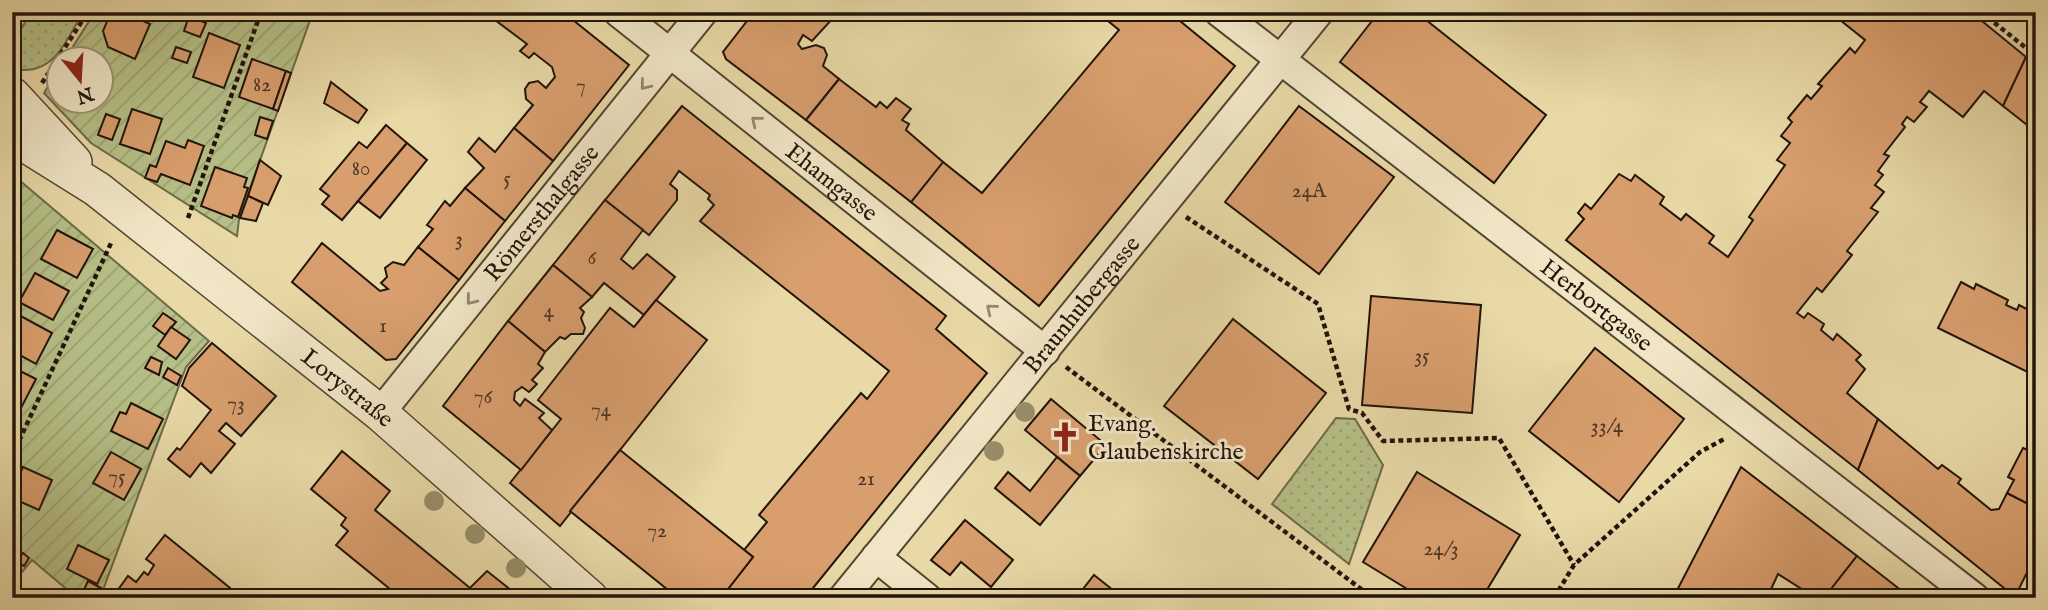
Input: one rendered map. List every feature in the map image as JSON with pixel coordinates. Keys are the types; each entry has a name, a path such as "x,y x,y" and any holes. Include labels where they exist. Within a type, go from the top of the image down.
{"street":[{"name":"Ehamgasse","path":"618,12 1045,351"},
{"name":"Römersthalgasse","path":"380,413 704,12"},
{"name":"Herbortgasse","path":"1219,12 1975,598"},
{"name":"Braunhubergasse","path":"843,598 1319,12"},
{"name":"Lorystraße","path":"12,95 97,189"},
{"name":"Lorystraße","path":"12,136 97,189 380,413 590,598"},
{"path":"876,556 927,598"}],"path":[{"path":"66,46 88,12"},
{"path":"188,218 261,12"},
{"path":"1981,12 2031,52 2036,51"},
{"path":"1165,203 1318,304 1349,409 1362,413 1383,441 1499,438 1574,565"},
{"path":"12,456 125,211"},
{"path":"1045,351 1373,598"},
{"path":"1554,598 1574,565 1700,452 1751,425"}],"green space":[{"path":"31,12 83,12 63,46 46,46 46,64 34,69 22,70 12,59 12,34 17,36"},
{"path":"95,12 313,12 239,219 237,236 91,143 66,116 116,116 116,46 73,46"},
{"path":"12,174 209,341 186,367 100,598 77,598 32,560 12,584"},
{"path":"1336,418 1355,419 1383,465 1349,564 1272,504"}],"building":[{"path":"111,12 123,12 150,24 135,59 116,51 116,46 108,46 103,31"},
{"path":"297,12 312,12 310,18"},
{"path":"486,12 501,12 495,20"},
{"path":"501,12 563,12 629,65 553,161 514,128 533,105 526,99 525,89 529,83 538,81 546,88 555,77 552,67 534,53 529,58 520,51 527,44 495,20"},
{"path":"754,12 829,12 834,17 812,41 803,35 798,44 802,49 816,45 824,48 827,55 823,66 839,79 806,120 726,59 723,52"},
{"path":"1097,12 1169,12 1235,66 1039,306 911,202 943,162 982,193 1119,30"},
{"path":"1379,12 1416,12 1546,115 1494,183 1340,62"},
{"path":"1830,12 1971,12 2026,57 2003,106 1984,91 1963,117 1929,91 1920,102 1927,107 1914,122 1907,117 1902,124 1905,127 1884,154 1889,156 1878,171 1883,175 1875,185 1884,192 1871,208 1878,212 1847,251 1852,255 1822,292 1817,288 1797,313 1804,318 1808,313 1824,324 1821,330 1833,340 1837,334 1861,355 1856,360 1865,369 1847,393 1878,419 1858,470 1566,240 1584,219 1578,213 1585,204 1591,209 1619,174 1631,181 1635,175 1664,197 1660,204 1681,220 1686,214 1714,236 1709,243 1728,257 1753,220 1749,217 1785,165 1777,160 1790,143 1781,136 1792,122 1788,118 1807,95 1811,99 1822,86 1818,84 1850,48 1855,53 1865,40"},
{"path":"189,16 206,23 200,37 184,31"},
{"path":"209,33 240,45 224,88 193,77"},
{"path":"176,47 191,52 187,63 172,58"},
{"path":"2026,57 2036,65 2036,132 2003,106"},
{"path":"252,59 286,71 273,109 239,97"},
{"path":"286,71 291,73 278,111 273,109"},
{"path":"839,79 876,107 880,102 887,108 896,98 911,109 902,120 909,124 906,130 943,162 911,202 806,120"},
{"path":"331,82 367,110 358,123 324,103"},
{"path":"682,106 946,316 936,329 987,373 805,598 721,598 753,557 744,550 767,522 759,515 861,393 867,399 889,371 700,221 714,205 708,199 710,195 679,171 670,184 677,190 677,200 649,235 605,200"},
{"path":"1299,106 1394,177 1319,274 1225,202"},
{"path":"132,109 162,119 150,154 120,144"},
{"path":"105,116 120,119 112,140 98,135"},
{"path":"260,117 273,121 267,139 255,135"},
{"path":"386,125 407,143 342,220 322,204 329,196 320,189 359,142 367,148"},
{"path":"514,128 553,161 505,221 465,188 484,168 468,152 479,138 495,152"},
{"path":"188,140 204,146 190,185 161,174 157,182 145,178 150,165 156,167 166,141 185,148"},
{"path":"407,143 427,160 380,218 358,201"},
{"path":"260,160 281,176 268,205 248,196"},
{"path":"215,167 247,178 244,187 248,188 238,217 233,215 232,218 201,206"},
{"path":"12,180 21,186 15,197 12,196"},
{"path":"465,188 505,221 459,280 418,247 433,229 427,225 445,201 450,206"},
{"path":"248,196 263,203 256,221 240,218"},
{"path":"605,200 643,230 621,259 633,269 647,254 675,277 644,315 604,283 592,297 553,265"},
{"path":"57,230 93,249 77,278 41,259"},
{"path":"322,243 380,291 388,289 381,283 387,277 385,268 393,262 404,265 418,247 459,280 396,359 386,360 292,282"},
{"path":"553,265 592,297 580,308 584,312 581,318 585,328 583,334 571,334 565,339 560,337 545,352 508,321"},
{"path":"35,273 69,291 53,320 19,302"},
{"path":"1961,282 1974,289 1976,284 2008,300 2006,305 2017,310 2019,305 2036,314 2036,376 1938,328"},
{"path":"1371,296 1481,305 1472,413 1362,405"},
{"path":"656,300 707,340 560,526 510,483 561,419 538,400 610,308 634,327"},
{"path":"163,313 176,322 165,335 153,326"},
{"path":"17,314 52,333 36,364 12,351 12,324"},
{"path":"1233,319 1326,393 1258,479 1164,406"},
{"path":"508,321 545,352 538,364 543,368 532,380 537,384 529,392 522,387 515,392 514,400 520,406 525,399 544,413 539,418 552,430 521,470 443,406"},
{"path":"171,327 190,340 176,359 158,346"},
{"path":"212,343 276,396 241,436 226,423 219,431 235,444 211,473 201,463 190,477 168,459 177,448 180,450 211,410 182,386 189,368"},
{"path":"1595,348 1684,419 1619,502 1529,431"},
{"path":"151,357 162,362 159,375 145,368"},
{"path":"12,367 36,379 21,408 12,404"},
{"path":"168,368 181,376 177,385 163,377"},
{"name":"Evang. Glaubenskirche","path":"1051,399 1106,445 1080,476 1025,430"},
{"path":"131,403 163,419 148,449 111,431 120,412 126,414"},
{"path":"1878,419 1938,469 1942,465 1961,479 1958,483 1991,510 1999,509 2007,493 2036,508 2036,554 2015,597 1858,470"},
{"path":"2036,435 2036,508 2007,493 2014,480 2008,477 2023,448 2028,450"},
{"path":"620,450 753,557 721,598 678,598 570,511"},
{"path":"342,451 390,491 375,510 470,588 487,571 521,598 401,598 336,545 348,531 341,525 346,518 311,489"},
{"path":"111,452 141,469 124,500 93,483"},
{"path":"1057,457 1080,476 1040,525 995,488 1008,472 1030,491"},
{"path":"23,467 52,480 39,510 12,498 12,491"},
{"path":"1741,467 1857,556 1824,598 1816,598 1778,574 1767,598 1673,598"},
{"path":"1417,472 1520,535 1482,598 1422,598 1363,562"},
{"path":"965,520 1013,560 991,587 961,562 950,575 931,560"},
{"path":"165,535 230,588 223,598 151,598 148,595 145,598 112,598 128,576 136,582 144,572 148,575 154,565 146,559"},
{"path":"78,545 109,560 97,584 67,569"},
{"path":"23,553 29,558 24,566 17,561"},
{"path":"1857,556 1911,598 1824,598"},
{"path":"1094,575 1123,598 1076,598"},
{"path":"88,581 101,588 97,598 83,592"}],"place":[{"name":"Evang. Glaubenskirche","path":"1065,437"}]}
